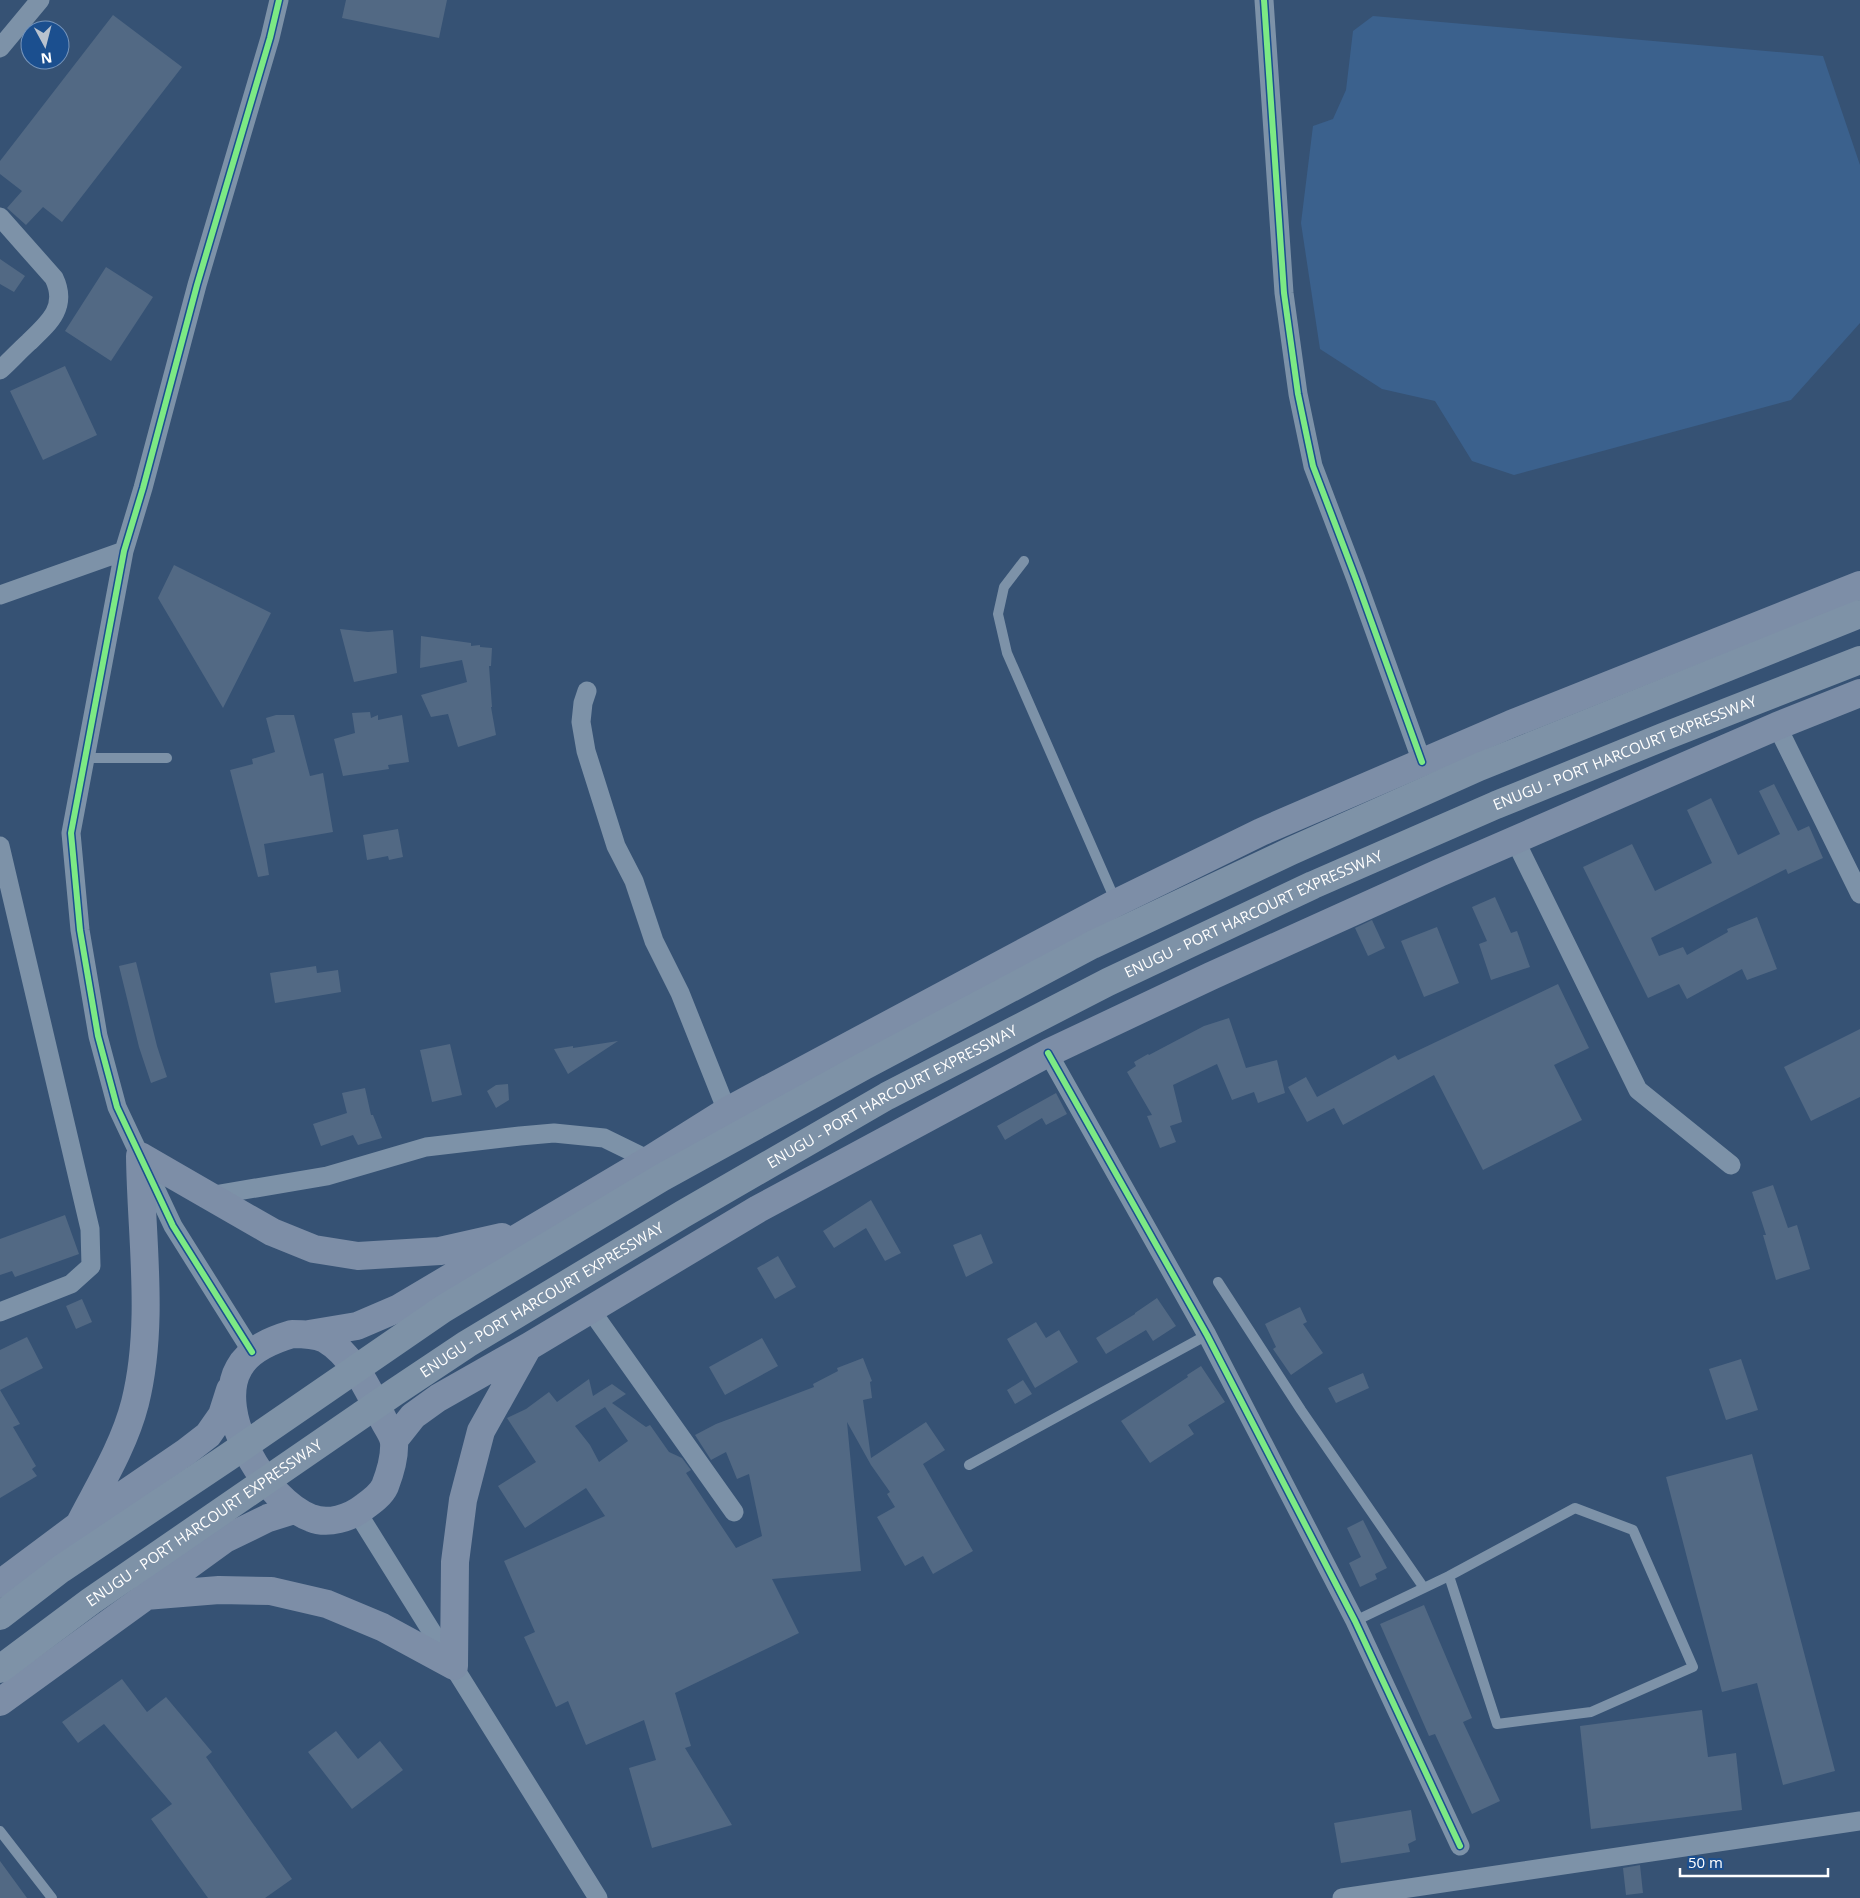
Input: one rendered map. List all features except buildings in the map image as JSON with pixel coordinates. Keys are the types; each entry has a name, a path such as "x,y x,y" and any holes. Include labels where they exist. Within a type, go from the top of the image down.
{"highway":[{"path":"0,1616 61,1569 228,1458 443,1309 661,1178 864,1066 1092,945 1291,850 1479,767 1860,614"},
{"name":"ENUGU - PORT HARCOURT EXPRESSWAY","path":"0,1669 91,1600 467,1344 683,1214 887,1096 1108,982 1313,885 1514,798 1860,660"},
{"path":"1011,988 1030,1022"}],"main road":[{"path":"0,1584 79,1525 208,1435 222,1416 239,1367 252,1352 273,1340 292,1334 309,1334 349,1328 399,1308 649,1160 727,1111 1116,903 1260,832 1511,724 1860,585"},
{"name":"ENUGU - PORT HARCOURT EXPRESSWAY","path":"394,1440 413,1416 432,1402 528,1347 758,1209 1048,1053 1220,972 1515,840 1777,726 1860,693"},
{"path":"140,1156 272,1232 314,1249 358,1256 440,1251 528,1231"},
{"path":"79,1525 120,1445 134,1404 141,1364 145,1323 140,1156"},
{"path":"232,1383 237,1428 262,1477 276,1494 294,1510 313,1520 338,1521 357,1512 375,1499 384,1488 392,1461 394,1440 366,1386 349,1362 334,1346 323,1338 309,1334"},
{"path":"145,1596 219,1590 271,1591 327,1604 382,1627 454,1666 455,1562 463,1500 481,1431 528,1347"},
{"name":"ENUGU - PORT HARCOURT EXPRESSWAY","path":"0,1702 225,1539 268,1518 294,1510"}],"street":[{"path":"0,48 40,0"},
{"path":"252,1352 173,1226 117,1107 98,1036 80,930 71,833 124,551 143,488 197,285 270,38 279,0"},
{"path":"1264,0 1284,293 1298,394 1313,466 1422,762"},
{"path":"0,217 54,278 59,288 60,300 55,314 47,325 0,370"},
{"path":"0,595 124,551"},
{"path":"586,691 581,722 586,751 616,846 634,881 654,941 680,993 727,1111"},
{"path":"1777,726 1860,894"},
{"path":"1515,840 1638,1090 1731,1165"},
{"path":"0,846 90,1229 91,1266 71,1284 0,1312"},
{"path":"1048,1053 1208,1335 1355,1621 1460,1846"},
{"path":"208,1196 328,1176 426,1147 554,1133 604,1138 649,1160"},
{"path":"590,1310 734,1512"},
{"path":"357,1512 598,1898"},
{"path":"1342,1898 1860,1821"}],"lane":[{"path":"1024,560 1004,587 998,614 1007,653 1116,903"},
{"path":"85,758 167,758"},
{"path":"1218,1282 1301,1410 1424,1588"},
{"path":"969,1465 1208,1335"},
{"path":"1355,1621 1449,1576 1575,1508 1633,1530 1693,1666 1591,1712 1497,1724 1449,1576"},
{"path":"0,1831 52,1898"}],"water":[{"path":"1373,16 1823,56 1860,165 1860,323 1791,400 1514,475 1472,461 1435,401 1382,389 1320,349 1301,223 1313,126 1333,119 1346,90 1353,31"}],"cycle path":[{"path":"252,1352 173,1226 117,1107 98,1036 80,930 71,833 124,551 143,488 197,285 270,38 279,0"},
{"path":"1264,0 1284,293 1298,394 1313,466 1422,762"},
{"path":"1048,1053 1207,1335 1355,1621 1460,1846"}]}
